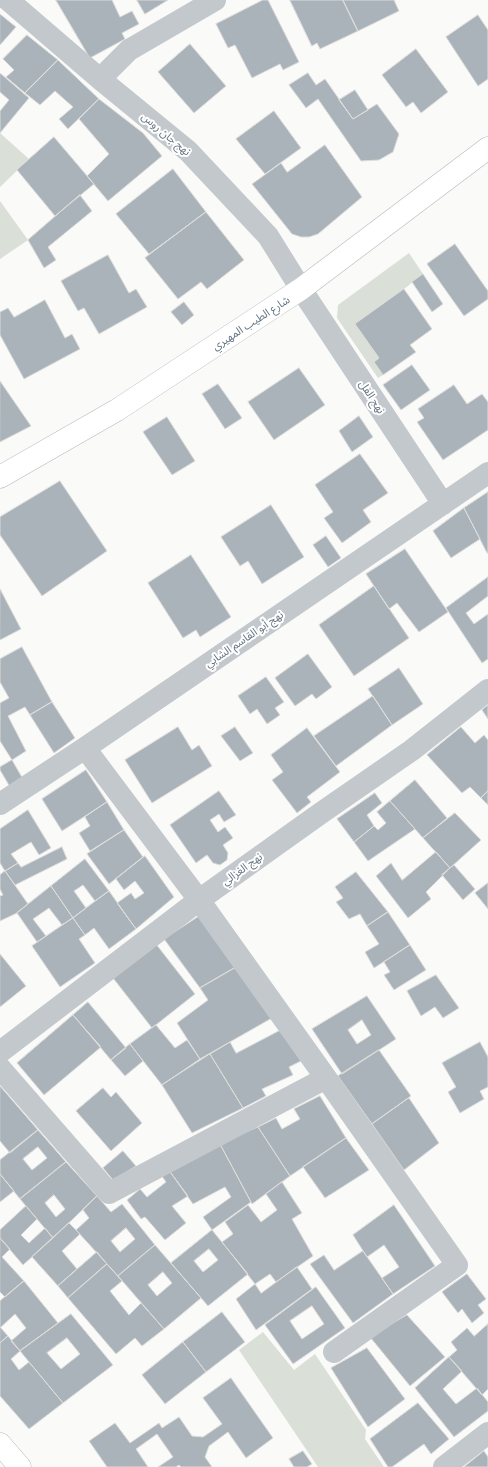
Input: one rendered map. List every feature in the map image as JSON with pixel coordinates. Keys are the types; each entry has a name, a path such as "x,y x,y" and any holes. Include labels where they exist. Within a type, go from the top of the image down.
{"street":[{"name":"نهج جان روس","path":"8,0 193,157 268,236 301,289"},
{"path":"100,79 129,50 215,0"},
{"name":"شارع الطيب المهيري","path":"0,478 117,410 301,289 488,148"},
{"name":"نهج الفل","path":"301,289 443,504"},
{"name":"نهج أبو القاسم الشابي","path":"0,804 85,748 488,473"},
{"name":"نهج الغزالي","path":"0,1052 199,900 412,750 488,690"},
{"path":"85,748 199,900 457,1265 334,1352"},
{"path":"0,1068 109,1193 326,1078"},
{"path":"444,1467 488,1432"},
{"path":"0,1444 20,1467"}],"shaded area":[{"path":"0,133 29,159 0,187"},
{"path":"0,201 28,240 0,259"},
{"path":"409,253 423,274 355,324 379,358 374,362 383,375 378,378 337,318 338,305"},
{"path":"263,1332 294,1370 315,1354 366,1430 365,1439 384,1467 318,1467 239,1350"}],"building":[{"path":"56,0 112,0 120,17 132,11 139,24 122,33 125,39 90,58"},
{"path":"137,0 168,0 145,14"},
{"path":"263,0 268,0 299,62 283,70 280,64 252,78 235,45 228,48 216,24"},
{"path":"290,0 343,0 358,31 320,49 317,43 312,46"},
{"path":"343,0 394,0 399,11 358,31"},
{"path":"0,14 16,27 0,45"},
{"path":"478,15 488,30 488,79 478,86 446,37"},
{"path":"27,35 58,60 25,93 6,77 14,70 3,59"},
{"path":"190,44 226,86 194,113 158,72"},
{"path":"416,49 448,92 421,113 413,102 406,107 382,75"},
{"path":"58,60 99,99 68,129 59,119 73,107 55,91 40,105 25,93"},
{"path":"0,73 29,98 0,133 0,111 9,100 0,92"},
{"path":"308,73 316,85 325,79 353,119 377,104 399,134 393,152 379,160 361,161 318,99 306,108 289,85"},
{"path":"355,90 368,110 353,119 339,100"},
{"path":"99,99 143,133 162,156 108,201 87,176 109,154 79,119"},
{"path":"274,111 301,148 265,174 236,139"},
{"path":"54,137 94,184 55,216 17,170"},
{"path":"325,145 362,197 318,234 309,237 301,237 292,234 252,184 281,163 287,172"},
{"path":"173,169 206,212 149,254 116,214"},
{"path":"80,195 92,211 48,247 56,260 44,268 28,240"},
{"path":"206,212 244,260 207,289 201,282 178,299 145,258"},
{"path":"455,244 488,291 488,299 464,316 427,264"},
{"path":"108,255 129,293 136,289 147,307 99,334 84,308 78,311 61,281"},
{"path":"423,274 443,304 432,312 412,282"},
{"path":"404,289 432,329 410,345 416,352 383,375 374,362 379,358 355,324"},
{"path":"45,300 65,338 72,334 80,349 24,379 0,335 0,312 8,308 14,317"},
{"path":"184,302 194,315 182,325 171,312"},
{"path":"412,365 430,390 401,410 383,385"},
{"path":"299,368 325,405 274,440 248,402"},
{"path":"0,381 31,426 0,442"},
{"path":"218,384 242,418 225,429 202,394"},
{"path":"454,385 467,404 482,394 488,402 488,430 443,460 417,422 424,418 418,409"},
{"path":"359,416 373,437 352,452 339,431"},
{"path":"167,417 195,461 172,475 143,432"},
{"path":"360,454 388,493 363,510 371,522 342,543 324,518 333,512 315,485"},
{"path":"60,481 107,551 42,596 0,535 0,517"},
{"path":"488,492 488,553 487,553 464,508"},
{"path":"271,505 304,557 262,584 248,561 240,566 221,537"},
{"path":"464,508 480,539 451,558 433,531"},
{"path":"326,536 341,558 328,567 313,545"},
{"path":"405,549 448,612 419,632 397,603 389,609 366,574"},
{"path":"191,555 231,617 200,637 196,630 183,638 148,583"},
{"path":"488,577 488,596 466,613 474,624 488,614 488,659 482,663 446,608"},
{"path":"374,586 409,638 354,676 319,625"},
{"path":"0,589 21,629 0,640"},
{"path":"22,647 52,702 30,715 25,707 8,716 26,751 12,760 0,741 0,703 9,698 0,682 0,659"},
{"path":"308,654 332,687 316,699 312,694 295,706 275,678"},
{"path":"399,668 423,704 392,725 368,689"},
{"path":"266,677 284,702 275,708 280,715 267,724 257,709 250,714 238,696"},
{"path":"373,696 392,725 336,766 314,736"},
{"path":"52,702 75,738 54,753 30,715"},
{"path":"488,705 488,719 482,710"},
{"path":"178,727 192,750 199,745 212,766 152,803 125,760"},
{"path":"235,727 253,753 240,761 221,736"},
{"path":"461,727 475,743 484,735 488,740 488,791 481,798 470,787 462,793 427,755"},
{"path":"307,728 340,772 307,797 311,802 297,813 272,780 283,772 271,755"},
{"path":"12,760 23,779 10,787 0,770 0,767"},
{"path":"86,770 107,802 62,831 42,799"},
{"path":"415,780 447,818 423,838 390,801"},
{"path":"219,791 236,815 224,822 219,814 210,820 218,832 225,827 233,838 223,845 228,853 227,860 220,865 213,863 207,855 196,863 170,825"},
{"path":"488,791 488,805 481,798"},
{"path":"375,793 382,803 367,815 374,826 354,842 337,819"},
{"path":"390,801 415,829 368,861 354,842 374,826 378,830 386,823 377,812"},
{"path":"107,802 124,830 90,851 79,833 90,826 85,817"},
{"path":"28,810 51,848 39,855 31,842 11,854 18,863 5,871 0,863 0,829"},
{"path":"455,813 481,840 450,868 423,838"},
{"path":"124,830 143,857 109,884 87,854"},
{"path":"62,847 67,859 15,885 5,871 18,863 21,867"},
{"path":"436,852 450,868 426,892 431,899 408,918 376,876 391,863 402,880"},
{"path":"145,856 174,897 136,929 117,903 131,893 135,899 144,893 135,881 124,890 116,879"},
{"path":"85,859 109,891 95,901 83,885 74,891 86,908 73,918 51,886"},
{"path":"454,865 475,889 463,900 442,875"},
{"path":"5,871 28,904 17,913 0,921 0,896 3,895 0,889 0,875"},
{"path":"356,872 388,912 367,926 360,914 349,919 336,902 343,898 335,887"},
{"path":"488,883 488,909 475,893"},
{"path":"51,886 73,918 62,925 49,908 33,919 46,936 37,942 17,913"},
{"path":"109,891 136,929 109,949 94,928 85,935 73,918"},
{"path":"388,912 410,945 374,968 365,952 379,944 367,926"},
{"path":"201,915 238,966 200,988 164,939"},
{"path":"73,918 85,935 79,939 95,963 60,987 32,946"},
{"path":"156,944 195,994 152,1028 113,978"},
{"path":"410,945 426,970 394,990 384,975 390,972 384,962"},
{"path":"0,954 26,986 0,1007"},
{"path":"238,966 272,1018 200,1059 177,1023 208,1000 200,988"},
{"path":"436,975 459,1008 443,1018 435,1007 421,1016 407,991"},
{"path":"367,996 396,1039 342,1074 312,1029","holes":["362,1020 371,1035 357,1044 348,1030"]},
{"path":"88,1002 126,1048 111,1060 73,1015"},
{"path":"73,1015 101,1047 44,1095 17,1063"},
{"path":"156,1025 175,1048 187,1040 200,1059 162,1085 130,1044"},
{"path":"281,1030 301,1061 289,1067 293,1075 262,1089 266,1096 243,1108 210,1054 230,1042 236,1053"},
{"path":"480,1042 488,1057 488,1087 480,1091 484,1099 460,1113 448,1092 456,1087 442,1063"},
{"path":"130,1044 143,1061 125,1076 111,1060"},
{"path":"379,1050 411,1096 372,1124 338,1076"},
{"path":"210,1054 243,1108 192,1133 162,1085"},
{"path":"0,1086 38,1130 10,1153 0,1141"},
{"path":"103,1088 111,1097 116,1092 142,1123 111,1151 76,1111"},
{"path":"320,1096 346,1138 290,1176 258,1127 276,1118 282,1129 300,1119 294,1109"},
{"path":"409,1098 439,1143 404,1170 372,1124"},
{"path":"258,1127 290,1176 252,1204 220,1144"},
{"path":"38,1130 66,1162 20,1199 0,1174 0,1160","holes":["38,1147 47,1158 32,1170 23,1159"]},
{"path":"346,1138 369,1170 325,1198 303,1167"},
{"path":"220,1144 251,1202 212,1230 203,1217 231,1197 225,1187 193,1204 168,1169"},
{"path":"123,1151 136,1166 113,1180 103,1168"},
{"path":"66,1162 97,1196 53,1238 20,1199","holes":["54,1195 65,1209 56,1217 45,1203"]},
{"path":"168,1169 188,1196 172,1206 186,1223 165,1240 145,1217 141,1219 127,1200 140,1189 147,1197 166,1182 161,1175"},
{"path":"0,1174 14,1191 0,1202"},
{"path":"282,1182 302,1213 292,1219 313,1256 276,1282 270,1274 255,1284 222,1242 233,1234 225,1222 248,1205 261,1222 277,1210 266,1194"},
{"path":"97,1196 111,1212 122,1204 155,1245 118,1276 76,1230 89,1218 83,1210","holes":["126,1228 135,1239 120,1252 111,1241"]},
{"path":"394,1205 435,1266 393,1294 382,1278 399,1267 384,1245 367,1257 353,1235"},
{"path":"26,1206 37,1219 21,1235 29,1243 45,1228 53,1238 23,1265 0,1238 0,1230"},
{"path":"69,1223 80,1234 62,1251 77,1269 58,1286 32,1257"},
{"path":"212,1230 248,1274 208,1306 171,1263","holes":["209,1249 218,1260 203,1272 194,1261"]},
{"path":"0,1238 10,1249 2,1257 24,1281 5,1297 0,1292"},
{"path":"155,1245 201,1298 164,1329 118,1276","holes":["163,1272 172,1283 157,1296 148,1285"]},
{"path":"363,1251 393,1294 353,1323 310,1264 324,1255 334,1270"},
{"path":"97,1252 107,1264 68,1298 58,1286"},
{"path":"107,1264 122,1281 110,1291 129,1315 141,1303 164,1329 142,1346 135,1338 116,1354 68,1298"},
{"path":"297,1267 312,1289 256,1330 236,1299 255,1284 261,1293"},
{"path":"467,1274 486,1299 478,1305 484,1313 472,1323 462,1309 458,1313 442,1292"},
{"path":"24,1281 58,1323 20,1351 11,1341 26,1328 15,1314 0,1328 0,1301"},
{"path":"316,1287 345,1328 293,1364 265,1325","holes":["312,1306 324,1324 302,1339 290,1321"]},
{"path":"222,1312 245,1342 206,1372 183,1342"},
{"path":"71,1314 113,1365 63,1403 20,1351","holes":["67,1338 80,1354 61,1369 47,1353"]},
{"path":"407,1315 445,1357 410,1386 370,1337"},
{"path":"488,1324 488,1389 482,1395 449,1357 457,1350 451,1342 467,1328 474,1336"},
{"path":"0,1327 8,1336 0,1343"},
{"path":"8,1336 20,1351 11,1359 19,1370 29,1362 63,1403 29,1429 0,1396 0,1343"},
{"path":"183,1342 206,1372 165,1404 142,1375"},
{"path":"367,1348 405,1399 368,1427 331,1368"},
{"path":"449,1357 462,1371 443,1389 456,1404 477,1388 488,1402 488,1411 454,1437 415,1388"},
{"path":"231,1378 273,1438 246,1458 228,1432 209,1446 205,1457 212,1467 181,1467 179,1465 176,1467 158,1467 173,1457 157,1434 136,1449 148,1467 107,1467 89,1441 115,1423 130,1443 159,1423 162,1428 179,1417 192,1436 203,1437 222,1424 203,1398"},
{"path":"418,1403 449,1439 431,1454 424,1444 392,1467 388,1467 370,1439"},
{"path":"303,1451 312,1464 307,1467 294,1467 289,1459"},
{"path":"484,1451 488,1457 488,1467 464,1467"}]}
